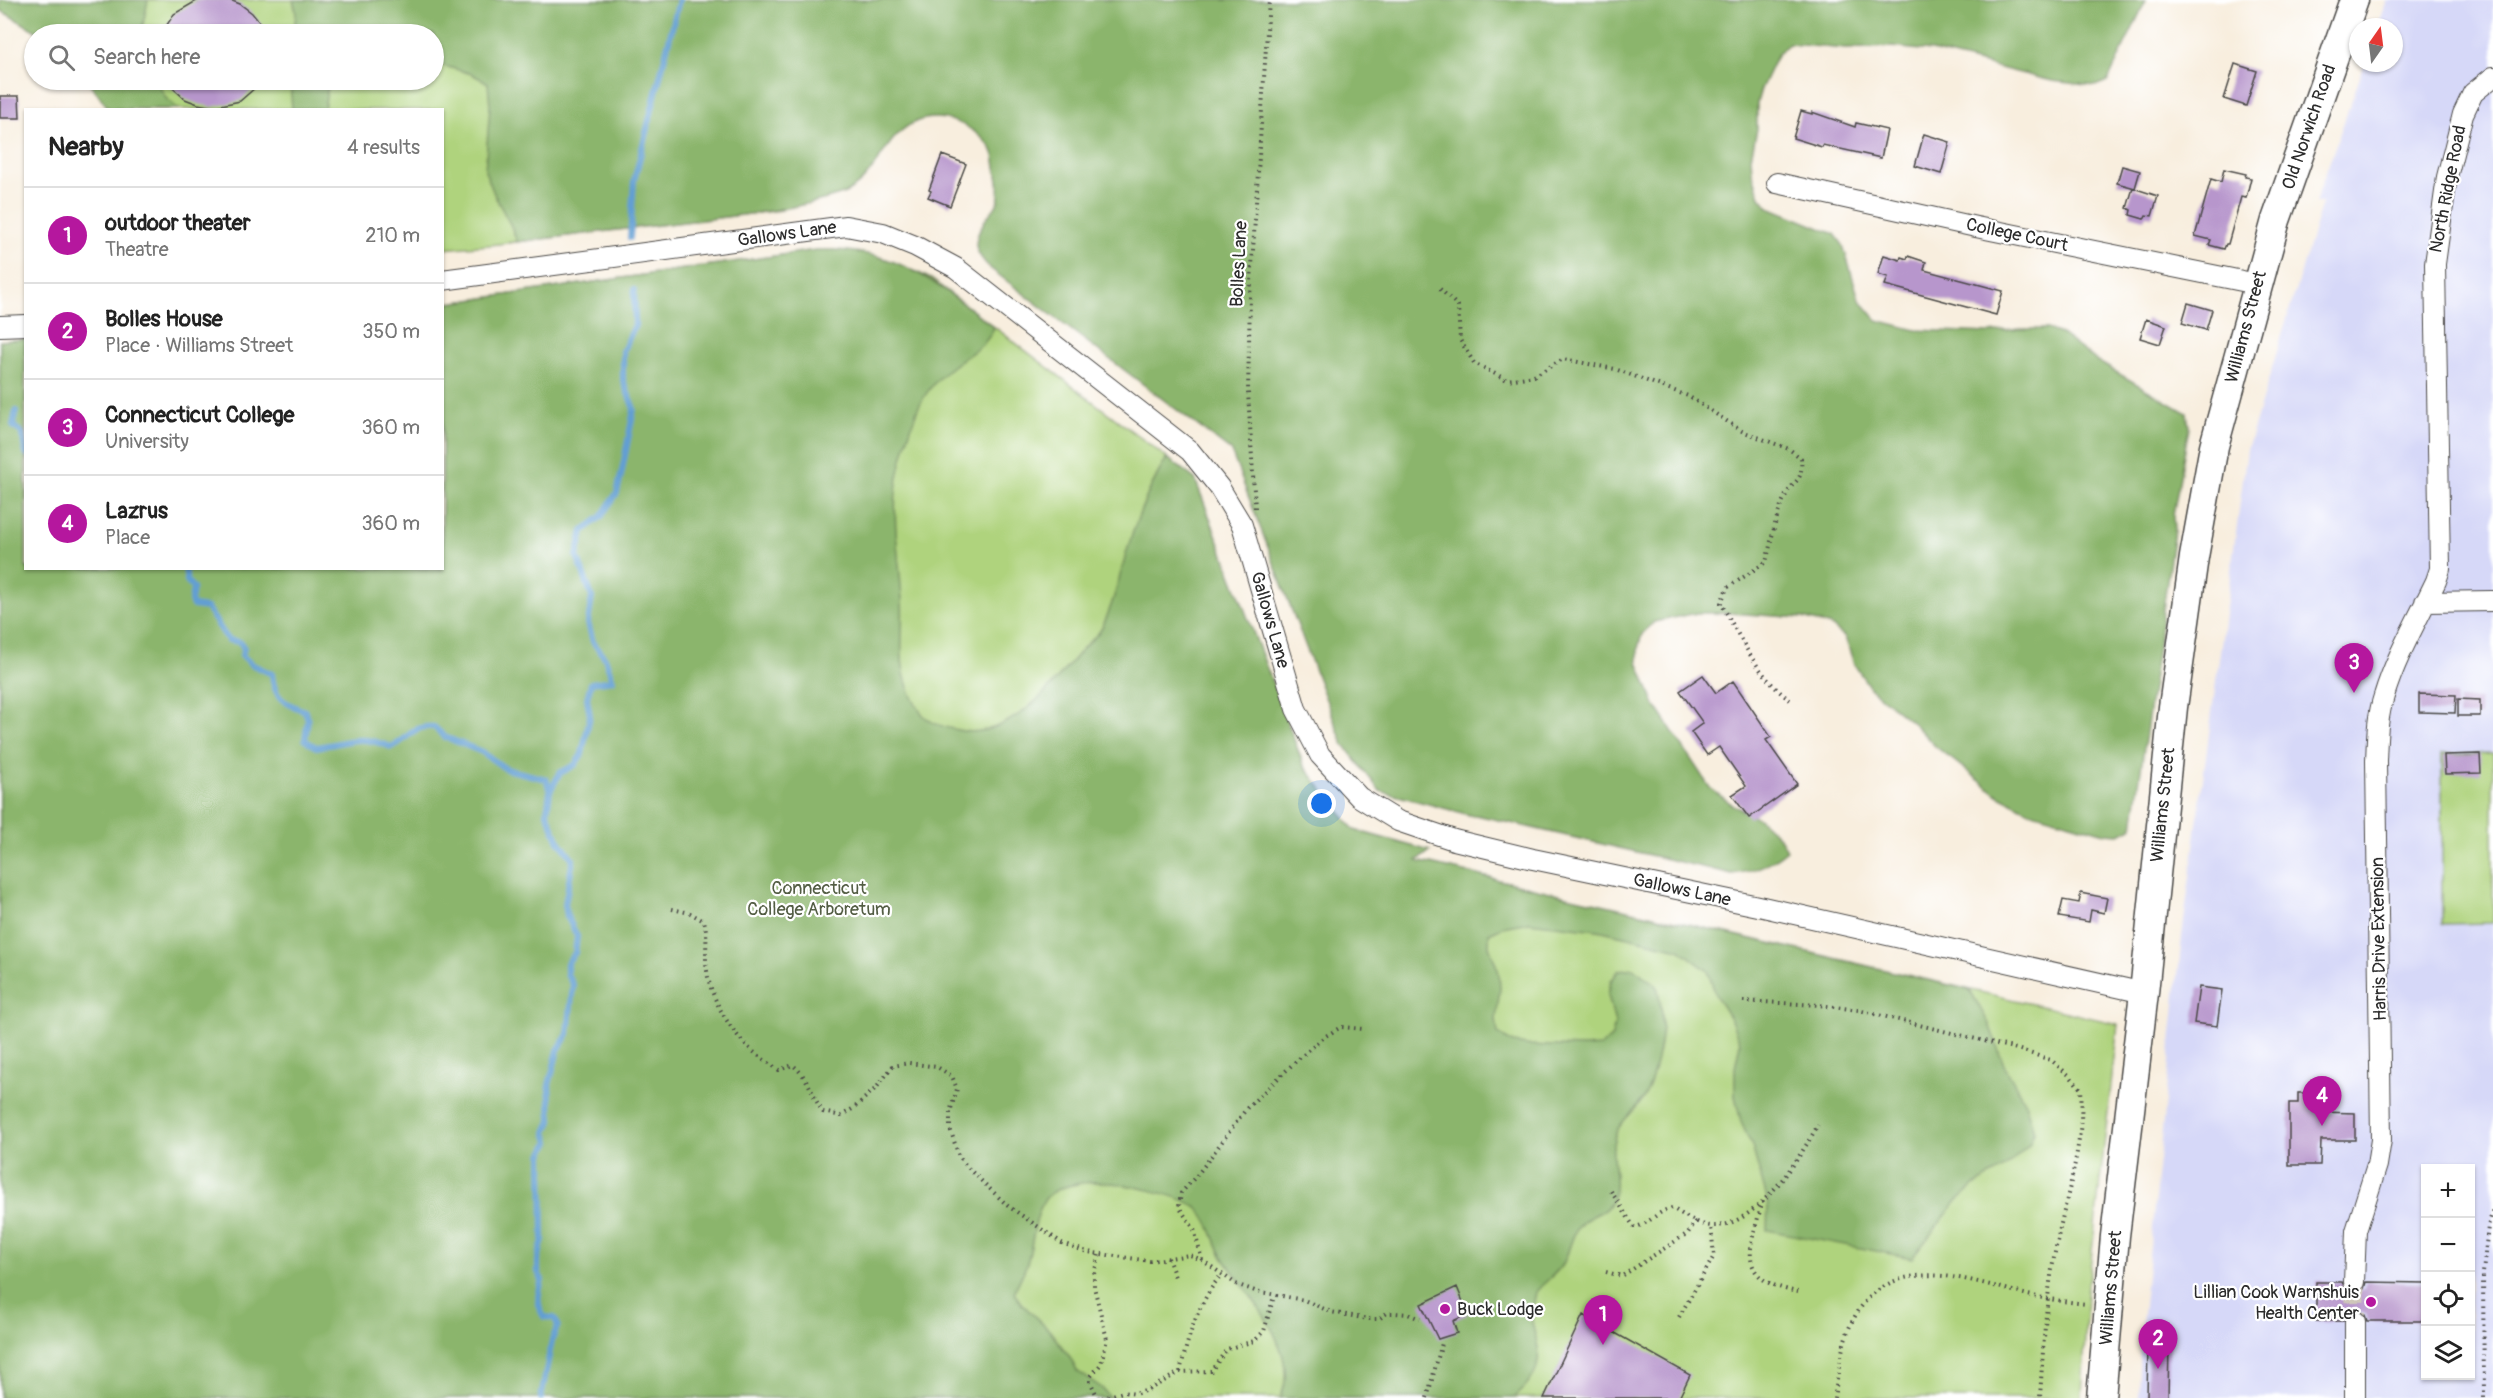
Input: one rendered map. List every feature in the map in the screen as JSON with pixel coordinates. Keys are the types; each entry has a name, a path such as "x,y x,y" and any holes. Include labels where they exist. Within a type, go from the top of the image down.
{"street":[{"name":"Old Norwich Road","path":"2276,220 2354,0"},
{"name":"North Ridge Road","path":"2425,602 2437,578 2440,560 2434,278 2447,177 2463,114 2472,93 2493,76"},
{"name":"College Court","path":"1777,183 1976,227 2257,284"},
{"name":"Williams Street","path":"2102,1398 2116,1225 2144,993 2172,718 2194,557 2214,446 2276,220"},
{"name":"Gallows Lane","path":"444,280 846,226 883,233 915,246 956,268 1190,451 1219,487 1242,525 1296,709 1320,755 1359,797 1398,821 1454,840 1533,859 1773,909 2144,993"},
{"path":"0,326 24,325"},
{"path":"2425,602 2493,601"},
{"name":"Harris Drive Extension","path":"2354,1282 2356,1231 2377,1165 2381,1140 2376,761 2378,726 2383,697 2396,663 2425,602"},
{"path":"2355,1321 2355,1398"}],"path":[{"name":"Bolles Lane","path":"1242,525 1255,508 1248,392 1250,297 1269,0"},
{"path":"1440,289 1458,306 1460,340 1474,363 1507,380 1534,376 1563,359 1615,369 1688,396 1742,431 1789,449 1801,458 1802,472 1799,480 1786,494 1775,523 1766,562 1727,588 1721,603 1746,649 1778,692 1790,700"},
{"path":"672,909 690,913 704,921 708,934 707,972 715,997 730,1024 748,1047 779,1070 793,1065 807,1077 815,1101 823,1112 841,1116 854,1108 877,1087 893,1066 909,1063 937,1067 952,1076 957,1089 950,1112 950,1128 959,1157 1014,1211 1062,1243 1099,1254 1150,1261 1191,1255 1236,1284 1274,1296 1304,1300 1331,1312 1368,1319 1379,1319 1387,1313 1408,1314 1420,1319"},
{"path":"1743,1001 1819,1005 1858,1010 1960,1037 2017,1049 2050,1060 2070,1076 2081,1089 2080,1138 2056,1247 2043,1332 2040,1398"},
{"path":"1202,1260 1194,1230 1179,1207 1181,1193 1247,1108 1294,1063 1324,1037 1341,1027 1364,1029"},
{"path":"1611,1191 1634,1227 1641,1226 1663,1210 1672,1208 1711,1226 1728,1225 1753,1209 1788,1173 1818,1125"},
{"path":"1763,1200 1750,1245 1757,1274 1767,1284 1798,1292"},
{"path":"2484,1398 2483,1273 2488,1226 2493,1210"},
{"path":"1606,1272 1622,1276 1688,1233 1696,1221"},
{"path":"1679,1317 1714,1256 1711,1226"},
{"path":"1099,1254 1094,1274 1094,1287 1107,1339 1101,1364 1091,1376 1090,1381 1100,1398 1123,1392 1135,1394 1148,1390 1180,1372 1210,1371 1227,1349 1254,1341 1264,1331 1274,1296"},
{"path":"1168,1258 1176,1280"},
{"path":"1180,1372 1198,1311 1208,1291 1222,1274"},
{"path":"1834,1398 1842,1352 1853,1320 1867,1298 1890,1283 1914,1274 1944,1275 2048,1299 2109,1307"},
{"path":"1428,1398 1442,1343"}],"shaded area":[{"path":"2387,0 2493,0 2493,1398 2138,1398 2140,1344 2182,936 2247,450 2322,203 2315,203 2362,72 2403,72 2403,18 2380,18"}],"green space":[{"path":"0,0 148,0 143,24 24,24 0,10"},
{"path":"129,0 801,0 801,131 782,210 444,249 444,108 141,108 139,90 444,90 444,24 132,24"},
{"path":"293,0 2146,0 2108,81 2095,86 2052,81 1932,51 1891,47 1846,49 1789,44 1778,53 1761,89 1757,103 1757,129 1751,157 1752,171 1760,197 1769,207 1835,234 1843,245 1859,299 1877,320 1916,330 1990,333 2019,329 2047,329 2061,334 2097,361 2187,413 2189,427 2173,515 2174,531 2133,827 2120,834 2105,833 2029,811 1998,795 1935,746 1915,725 1870,688 1854,664 1845,637 1831,626 1803,618 1729,613 1697,613 1654,622 1642,634 1638,648 1638,662 1655,705 1710,788 1736,807 1760,819 1781,839 1787,850 1768,863 1732,874 1473,816 1380,791 1343,744 1231,451 991,269 981,258 976,247 977,236 997,204 999,190 993,152 977,134 956,122 944,119 921,120 910,125 892,140 859,184 840,195 804,205 749,214 517,242 485,171 490,106 488,83 472,74 444,66 444,24 295,24 296,12"},
{"path":"95,90 162,90 166,98 177,108 108,108"},
{"path":"291,90 327,90 324,108 292,108"},
{"name":"Connecticut College Arboretum","path":"816,250 861,253 903,266 931,279 1195,479 1304,766 1354,830 1430,851 1417,861 2118,1024 2087,1295 2082,1398 0,1398 0,341 24,339 24,570 444,570 444,304"},
{"name":"Connecticut College Arboretum","path":"816,250 869,254 912,270 952,295 994,327 982,345 947,371 926,395 912,425 897,482 895,518 902,600 902,661 911,695 925,717 945,727 969,732 980,731 1012,719 1051,686 1100,631 1111,605 1137,520 1167,458 1195,479 1304,766 1354,830 1430,851 1417,861 1970,990 1989,1024 2004,1065 2025,1103 2034,1132 2029,1145 2003,1169 1978,1183 1957,1201 1912,1258 1767,1230 1768,1202 1752,1146 1741,1122 1735,1096 1735,1068 1740,1043 1731,1020 1716,996 1708,971 1679,949 1598,930 1529,922 1502,927 1489,933 1489,946 1499,973 1500,989 1496,1019 1498,1034 1513,1043 1527,1045 1601,1046 1612,1036 1615,1023 1608,995 1611,981 1619,970 1633,968 1657,986 1662,1025 1657,1058 1648,1090 1618,1129 1614,1138 1615,1191 1612,1200 1606,1209 1580,1225 1564,1262 1536,1292 1532,1320 1538,1349 1538,1363 1529,1382 1514,1398 1280,1398 1285,1380 1284,1361 1278,1342 1257,1305 1223,1257 1202,1213 1178,1198 1134,1187 1097,1182 1077,1184 1056,1190 1046,1198 1037,1219 1027,1264 1014,1293 1049,1330 1069,1356 1077,1371 1102,1388 1110,1398 0,1398 0,341 24,339 24,570 444,570 444,304"},
{"path":"2493,753 2493,923 2442,924 2442,754"}],"building":[{"path":"198,0 230,0 252,13 261,24 168,24 174,14"},
{"path":"2235,64 2257,71 2246,106 2224,99"},
{"path":"175,90 253,90 240,101 212,107 185,99"},
{"path":"0,96 19,96 20,118 0,118"},
{"path":"1801,111 1812,114 1812,112 1855,127 1856,123 1887,130 1881,158 1823,145 1822,147 1793,138"},
{"path":"1924,134 1950,142 1941,174 1915,166"},
{"path":"942,155 966,164 950,206 928,197"},
{"path":"2122,166 2140,171 2135,188 2117,183"},
{"path":"2224,169 2246,174 2245,177 2251,178 2246,198 2241,197 2228,244 2224,249 2209,245 2211,240 2195,236 2211,179 2221,182"},
{"path":"2133,188 2158,196 2152,216 2146,215 2144,219 2130,215 2131,210 2127,208"},
{"path":"1884,255 1900,260 1901,257 1907,259 1908,256 1926,262 1924,270 2003,291 1996,315 1885,285 1888,277 1878,274"},
{"path":"2188,303 2212,310 2206,330 2182,323"},
{"path":"2146,319 2166,326 2160,344 2140,338"},
{"path":"1703,675 1716,693 1733,681 1771,737 1766,740 1797,784 1749,818 1732,795 1746,786 1719,747 1707,755 1691,732 1703,723 1680,691"},
{"path":"2419,694 2456,695 2455,713 2419,712"},
{"path":"2458,699 2480,700 2480,716 2458,716"},
{"path":"2480,754 2481,773 2445,774 2444,755"},
{"path":"2081,893 2107,898 2104,913 2091,910 2089,922 2059,917 2063,900 2079,903"},
{"path":"2199,987 2222,990 2217,1026 2194,1023"},
{"path":"2298,1093 2320,1093 2320,1112 2355,1113 2355,1140 2321,1140 2320,1165 2289,1165 2289,1103 2298,1103"},
{"name":"Lillian Cook Warnshuis Health Center","path":"2316,1282 2342,1282 2347,1292 2354,1294 2364,1289 2366,1282 2421,1283 2421,1321 2367,1321 2365,1315 2356,1309 2349,1311 2343,1321 2316,1321"},
{"name":"Buck Lodge","path":"1457,1287 1468,1314 1453,1321 1457,1333 1438,1339 1421,1304"},
{"path":"1583,1315 1690,1375 1679,1398 1544,1398"},
{"path":"2148,1344 2169,1344 2168,1398 2147,1398"}],"waterway":[{"path":"630,238 634,181 679,0"},
{"path":"541,1398 552,1340 558,1325 554,1318 544,1317 539,1303 542,1280 538,1272 538,1260 543,1239 542,1155 549,1142 546,1132 551,1121 549,1085 558,1050 568,1034 573,985 567,974 567,963 575,953 577,936 567,916 565,904 573,859 559,841 547,813 550,791 560,773 575,765 582,754 590,716 587,698 591,683 613,680 605,658 593,642 588,623 592,597 577,556 583,531 601,517 617,493 622,471 634,409 623,380 623,351 635,325 634,290"},
{"path":"16,411 13,426 22,433 24,444"},
{"path":"185,570 187,581 193,588 191,601 193,606 207,608 228,640 240,642 244,648 242,655 251,664 272,674 275,689 281,699 305,711 308,719 305,740 316,747 353,740 369,741 391,747 419,728 434,727 445,737 482,752 506,769 546,779 550,791"}],"tunnel":[{"path":"2354,1282 2355,1321"}],"place":[{"name":"Connecticut College","path":"2354,693"},
{"name":"Lazrus","path":"2322,1126"},
{"name":"Lillian Cook Warnshuis Health Center","path":"2371,1302"},
{"name":"Buck Lodge","path":"1445,1309"},
{"name":"outdoor theater","path":"1603,1345"},
{"name":"Bolles House","path":"2158,1369"}]}
